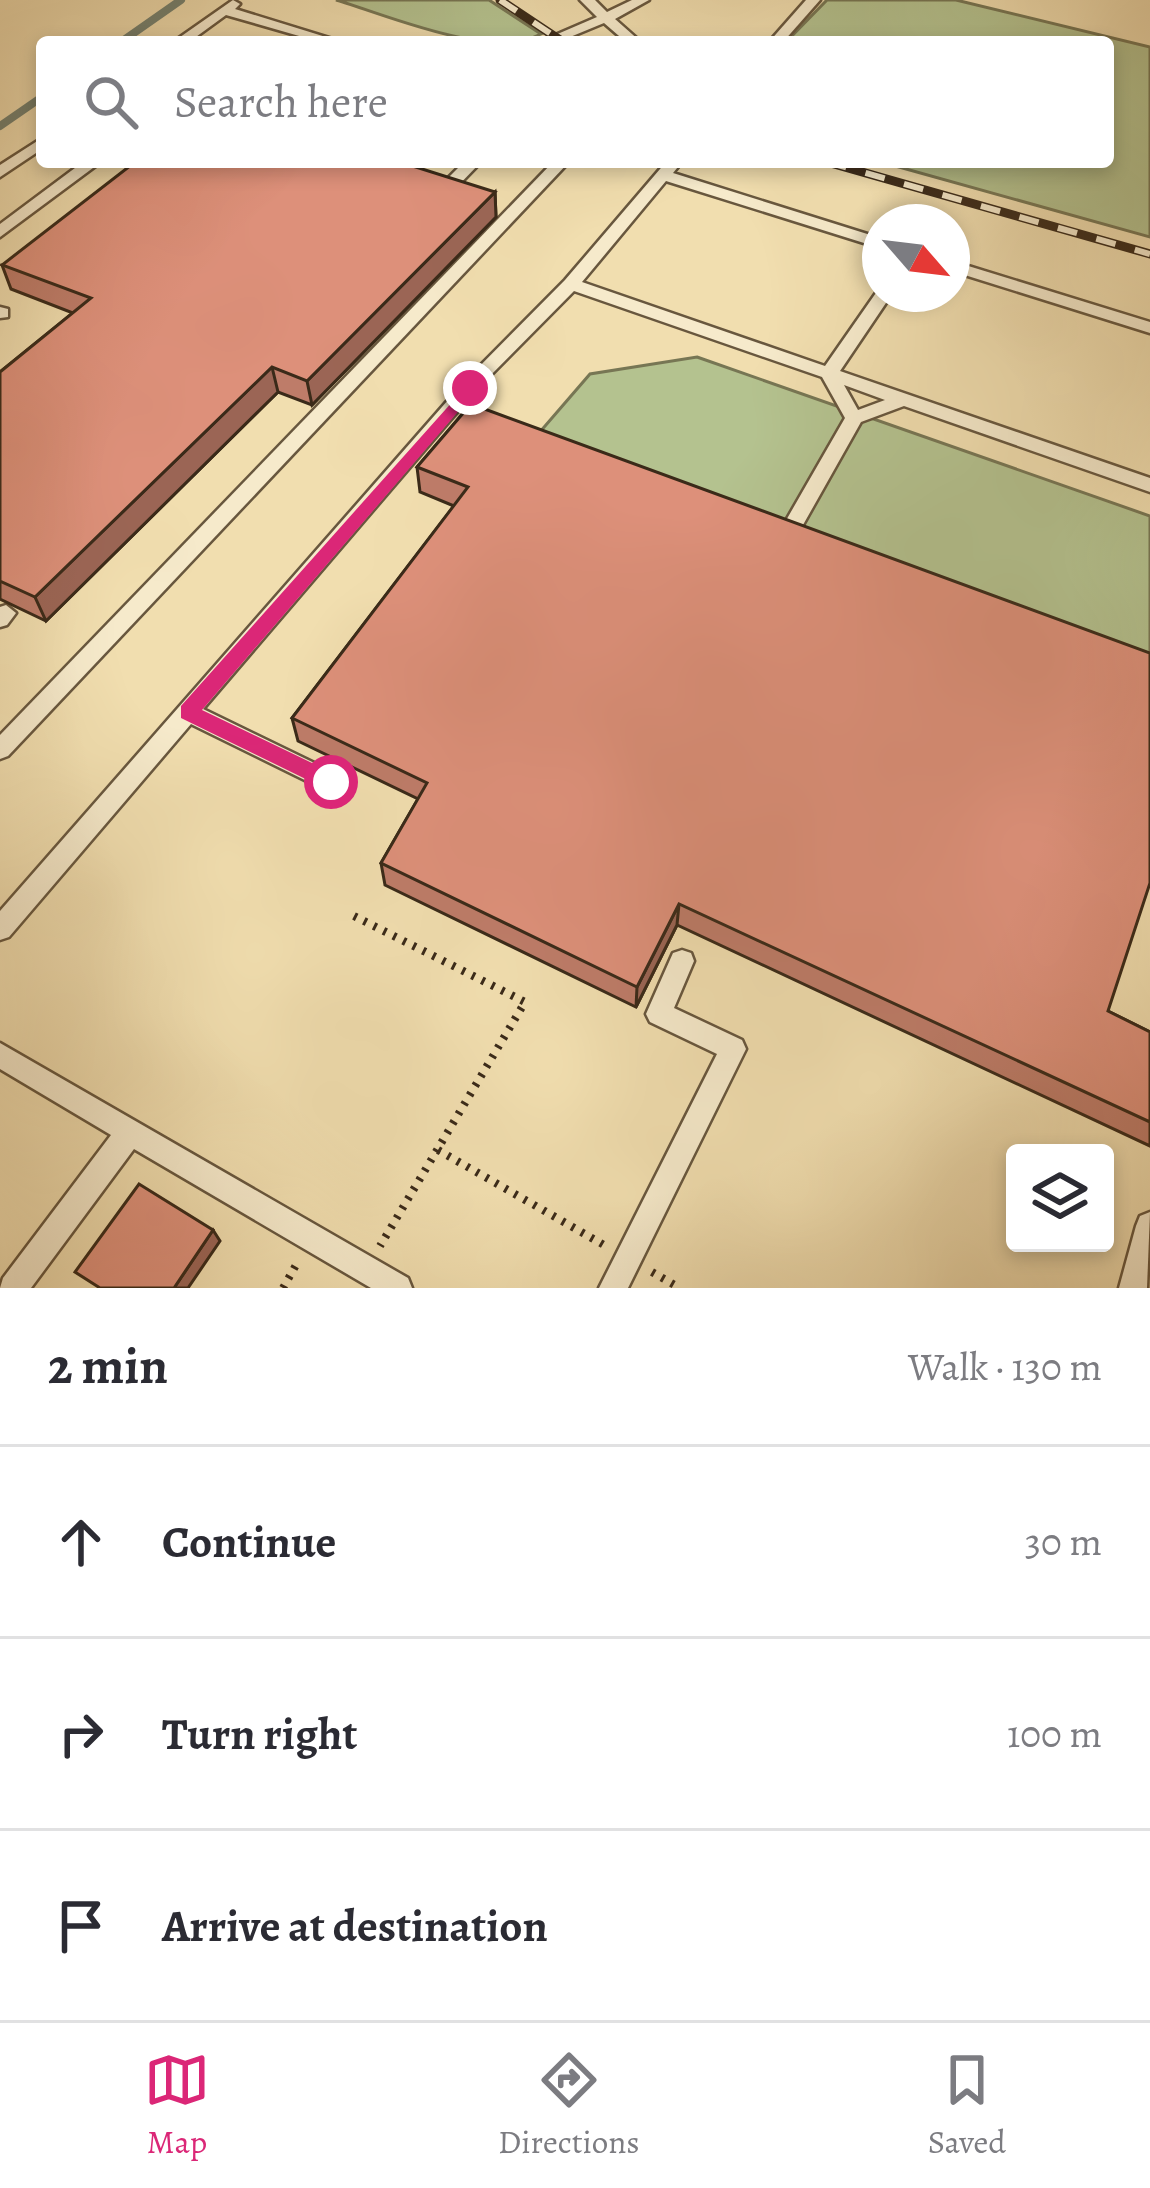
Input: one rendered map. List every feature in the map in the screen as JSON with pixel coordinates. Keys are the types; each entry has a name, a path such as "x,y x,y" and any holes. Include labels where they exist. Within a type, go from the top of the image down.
{"lane":[{"path":"188,36 238,0"},
{"path":"587,0 627,36"},
{"path":"561,36 642,0"},
{"path":"781,36 813,0"},
{"path":"224,10 313,36"},
{"path":"260,36 274,25"},
{"path":"0,172 36,146"},
{"path":"0,232 85,168"},
{"path":"444,191 467,168"},
{"path":"0,750 555,168"},
{"path":"0,928 470,388 571,284 669,168 862,237"},
{"path":"970,272 1150,328"},
{"path":"571,284 1150,485"},
{"path":"830,374 872,312"},
{"path":"830,374 854,418"},
{"path":"783,544 854,418 902,400"},
{"path":"188,712 331,782"},
{"path":"613,1288 734,1049 659,1014 682,962"},
{"path":"0,1054 398,1288"},
{"path":"13,1288 131,1131"},
{"path":"1133,1288 1148,1244"}],"path":[{"path":"354,916 525,1002 366,1270"},
{"path":"437,1150 680,1288"}],"green space":[{"path":"336,0 489,0 541,34 454,36"},
{"path":"827,0 956,0 1105,36 792,36"},
{"path":"1114,38 1150,47 1150,237 903,168 1114,168"},
{"path":"697,357 1150,516 1150,681 526,448 590,374"}],"building":[{"path":"127,168 419,168 495,192 307,381 272,367 35,597 0,581 0,372 91,298 2,265"},
{"path":"471,404 1150,653 1150,883 1108,1011 1150,1032 1150,1122 679,904 637,987 381,863 427,783 292,718 468,487 417,467"},
{"path":"139,1184 213,1230 174,1288 100,1288 75,1272"}],"waterway":[{"path":"130,36 181,0"},
{"path":"0,126 36,101"}],"railway":[{"path":"500,0 554,36"},
{"path":"848,168 1150,254"}],"route":[{"path":"331,782 188,712 470,388"}]}
